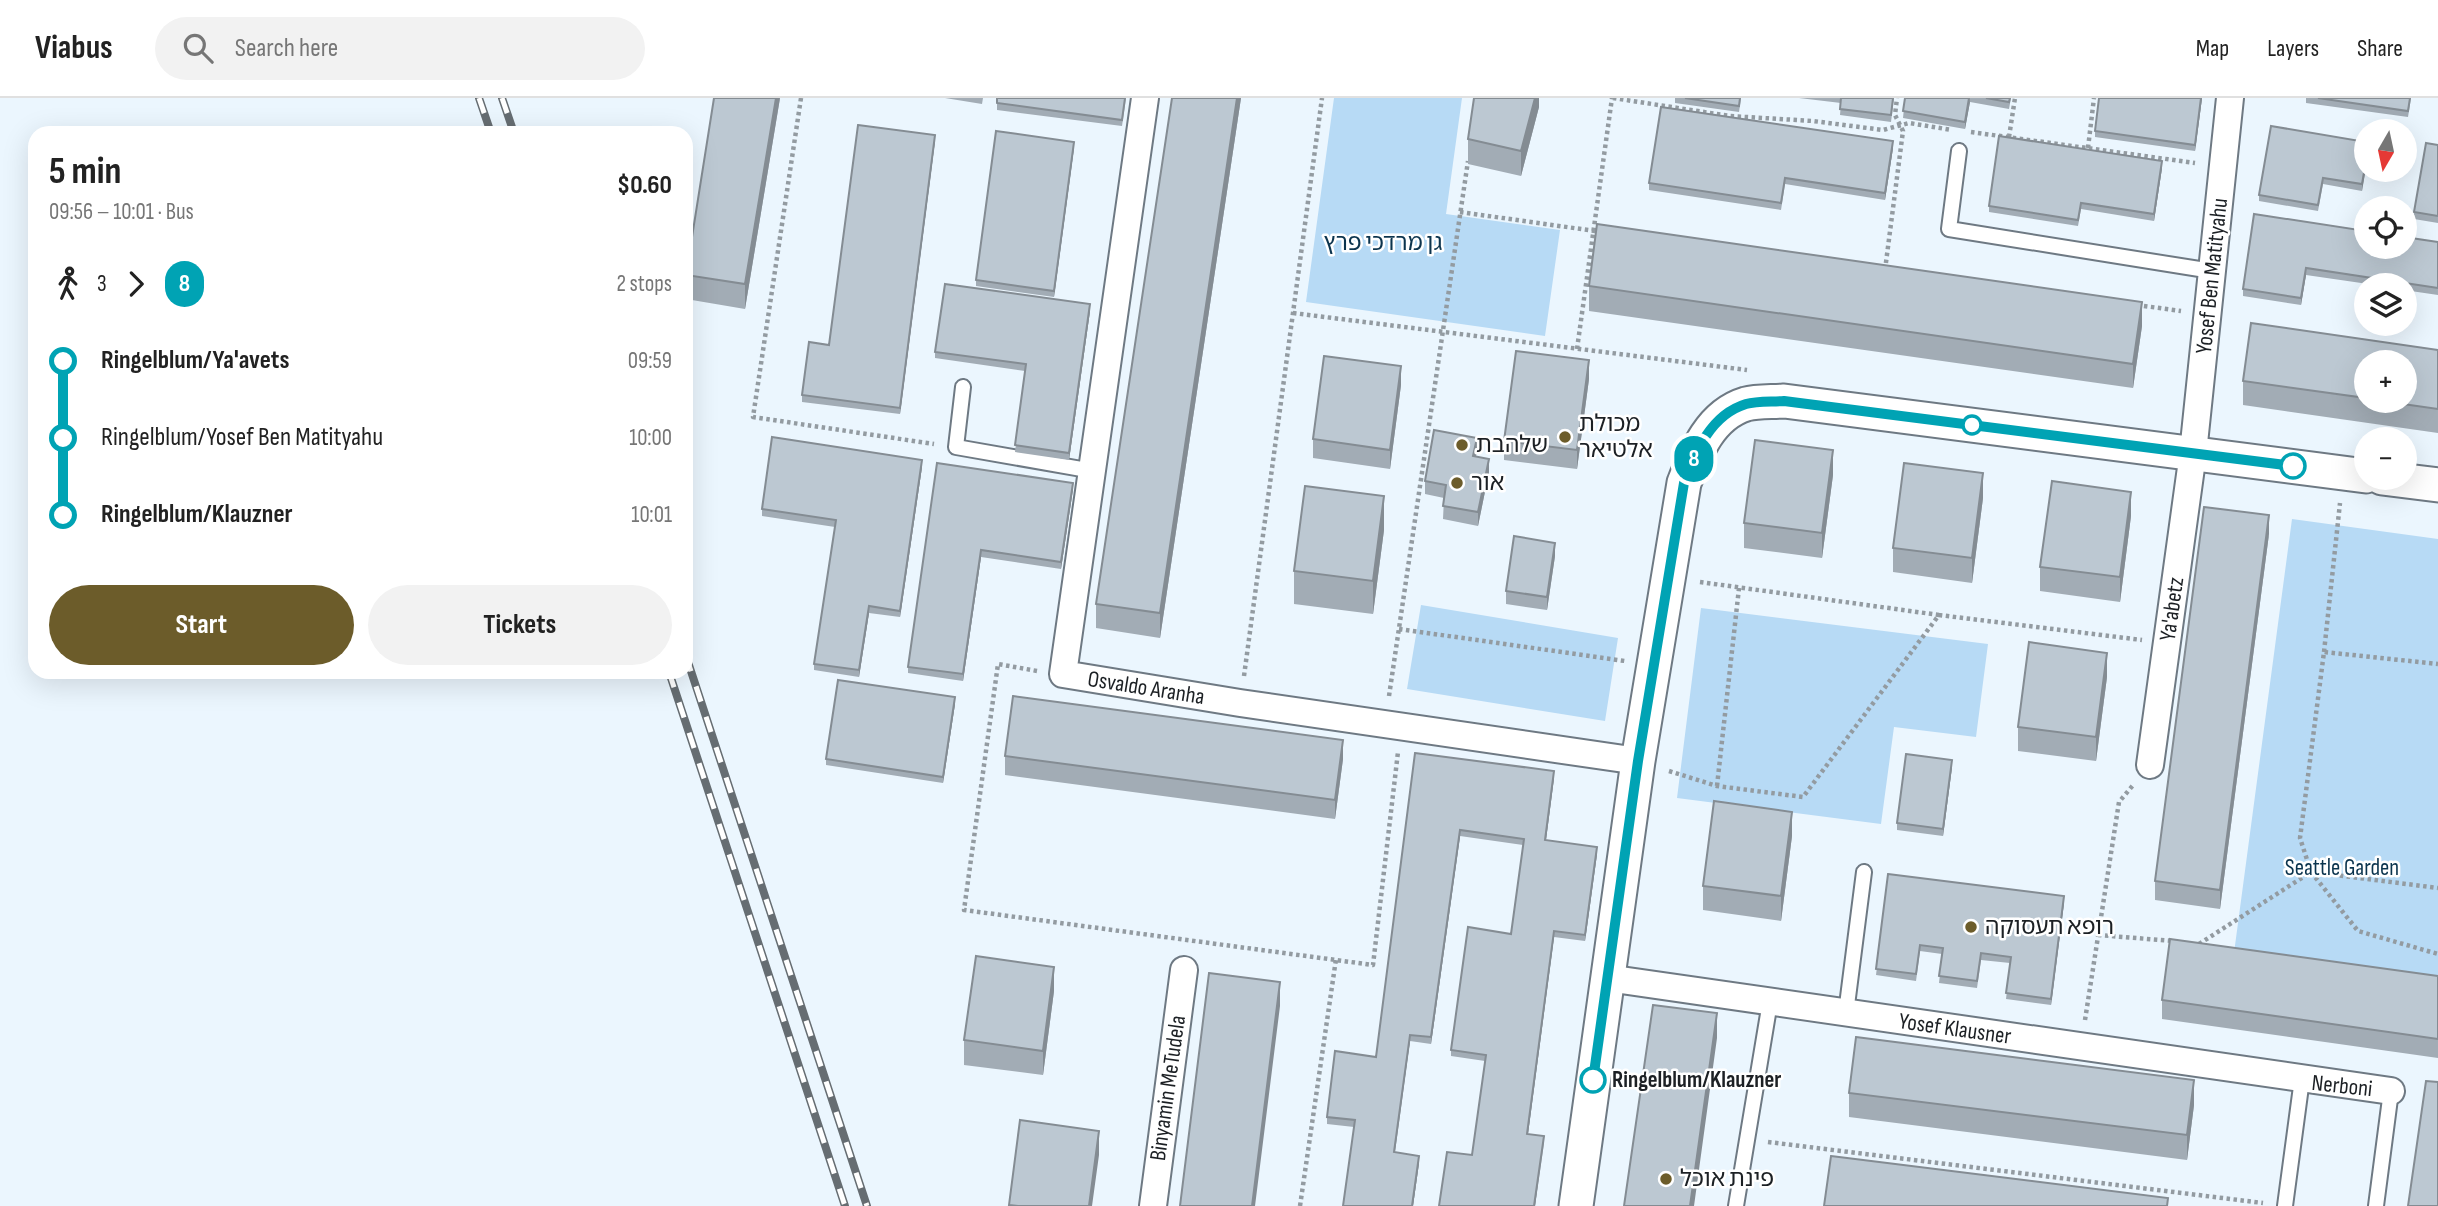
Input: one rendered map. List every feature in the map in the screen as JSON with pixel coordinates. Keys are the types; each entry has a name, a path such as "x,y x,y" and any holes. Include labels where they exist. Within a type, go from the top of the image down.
{"street":[{"name":"Osvaldo Aranha","path":"1145,98 1063,674 1240,703 1638,761"},
{"name":"Yosef Ben Matityahu","path":"2193,453 2230,98"},
{"path":"1576,1206 1638,761 1684,483 1699,446 1721,417 1746,404 1784,401 2354,474"},
{"name":"Ya'abetz","path":"2150,765 2193,453"},
{"path":"2417,482 2438,485"},
{"name":"Binyamin MeTudela","path":"1153,1206 1184,970"},
{"name":"Yosef Klausner","path":"1607,978 2302,1079"},
{"name":"Nerboni","path":"2302,1079 2391,1091"}],"lane":[{"path":"1959,151 1949,229 2212,271"},
{"path":"963,387 956,447 1093,471"},
{"path":"1846,1013 1864,872"},
{"path":"1736,1206 1770,1002"},
{"name":"Nerboni","path":"2285,1206 2302,1079"},
{"name":"Nerboni","path":"2376,1206 2391,1091"}],"path":[{"path":"802,98 753,417 956,447"},
{"path":"1240,703 1322,98"},
{"path":"1577,349 1613,98 1730,116 1813,121 1883,130 1909,123 1956,130"},
{"path":"1872,269 1885,270 1903,131 1895,116 1897,98"},
{"path":"2009,137 2015,98"},
{"path":"2088,148 2094,98"},
{"path":"1969,132 2223,167"},
{"path":"1022,668 998,664 964,910 1373,965 1399,629 1469,152"},
{"path":"1460,212 1606,233"},
{"path":"2127,304 2207,315"},
{"path":"1293,313 1752,371"},
{"path":"2354,480 2325,652 2300,838 2311,872 2358,931 2438,954"},
{"path":"1667,578 2167,643"},
{"path":"1717,786 1739,588"},
{"path":"1638,761 1717,786 1803,797 1939,615"},
{"path":"1399,629 1654,665"},
{"path":"2325,652 2438,664"},
{"path":"2081,1047 2119,802 2150,765"},
{"path":"2188,943 2200,944 2311,872 2438,888"},
{"path":"2098,934 2175,942"},
{"path":"1300,1206 1336,960"},
{"path":"1747,1139 2285,1206"}],"green space":[{"name":"גן מרדכי פרץ","path":"1334,98 1462,98 1446,214 1560,230 1545,336 1306,302"},
{"name":"Seattle Garden","path":"2292,519 2438,539 2438,981 2234,953"},
{"path":"1421,605 1618,638 1605,721 1407,689"},
{"path":"1701,608 1988,644 1976,737 1894,727 1881,824 1677,798"}],"building":[{"path":"714,98 776,98 745,284 693,276 693,231"},
{"path":"997,98 1125,98 1122,120 997,103"},
{"path":"1172,98 1237,98 1160,613 1096,604"},
{"path":"1474,98 1535,98 1521,151 1468,139"},
{"path":"1685,98 1740,98 1739,106"},
{"path":"1841,98 1893,98 1891,115 1840,109"},
{"path":"1905,98 1969,98 1965,122 1903,111"},
{"path":"1986,98 2010,98 2009,102"},
{"path":"2099,98 2201,98 2195,145 2095,131"},
{"path":"2318,98 2410,98 2408,111"},
{"path":"1661,107 1893,141 1885,193 1785,178 1781,203 1649,183"},
{"path":"858,125 935,135 900,408 802,395 809,342 829,345"},
{"path":"2271,126 2354,140 2354,182 2362,184 2323,178 2318,205 2259,195"},
{"path":"996,131 1074,142 1054,291 976,280"},
{"path":"1999,136 2162,161 2154,214 2081,203 2078,220 1989,206"},
{"path":"2426,143 2438,145 2438,216 2417,212 2417,196"},
{"path":"2254,214 2354,229 2354,259 2417,259 2417,239 2438,242 2438,288 2417,285 2417,273 2354,273 2354,275 2306,268 2301,298 2243,289"},
{"path":"1597,224 2142,302 2133,364 1589,286"},
{"path":"945,284 1090,304 1069,453 1015,445 1026,364 935,352"},
{"path":"2251,323 2438,350 2438,409 2417,406 2417,350 2354,350 2354,396 2243,381"},
{"path":"1516,351 1589,360 1577,450 1504,441"},
{"path":"1324,356 1401,366 1390,450 1313,439"},
{"path":"1434,430 1477,438 1473,456 1489,459 1478,512 1443,506 1446,485 1425,481"},
{"path":"772,437 922,460 900,611 869,606 859,670 814,664 836,520 762,509"},
{"path":"1755,440 1833,450 1822,533 1744,523"},
{"path":"937,463 1073,483 1061,562 981,550 963,674 908,667"},
{"path":"1904,463 1983,473 1972,558 1893,548"},
{"path":"2052,481 2131,492 2120,577 2040,567"},
{"path":"1305,486 1384,496 1373,581 1294,571"},
{"path":"2204,507 2269,515 2220,890 2155,881"},
{"path":"1514,536 1555,543 1547,597 1506,591"},
{"path":"2029,642 2107,653 2096,737 2018,727"},
{"path":"838,680 955,697 943,777 826,759"},
{"path":"1013,696 1343,740 1335,800 1005,756"},
{"path":"1415,753 1554,771 1545,840 1597,847 1585,935 1554,931 1527,1134 1544,1136 1534,1206 1439,1206 1447,1152 1472,1155 1486,1055 1451,1050 1468,927 1511,934 1524,839 1460,830 1431,1037 1410,1035 1394,1152 1419,1156 1412,1206 1343,1206 1355,1120 1327,1117 1335,1051 1376,1057"},
{"path":"1906,754 1952,760 1943,829 1897,823"},
{"path":"1714,801 1792,812 1781,896 1703,886"},
{"name":"רופא תעסוקה","path":"1888,874 2064,896 2051,999 2006,993 2011,957 1981,953 1977,981 1939,976 1943,948 1920,945 1916,974 1876,969"},
{"path":"2170,939 2438,976 2438,1039 2162,1000"},
{"path":"976,956 1054,967 1043,1051 964,1040"},
{"path":"1209,973 1280,982 1252,1206 1180,1206"},
{"path":"1653,1005 1717,1013 1690,1206 1624,1206"},
{"path":"1856,1037 2194,1080 2187,1135 1849,1093"},
{"path":"2426,1081 2438,1082 2438,1206 2408,1206"},
{"path":"1020,1120 1099,1131 1089,1206 1009,1205"},
{"path":"1831,1156 2168,1198 2167,1206 1824,1206"}],"railway":[{"path":"479,98 489,126"},
{"path":"502,98 512,126"},
{"path":"693,677 867,1206"},
{"path":"671,679 845,1206"}],"bus line":[{"name":"8","path":"1593,1080 1638,761 1684,483 1699,446 1721,417 1746,404 1784,401 2293,466"}],"place":[{"name":"מכולת אלטיאר","path":"1565,437"},
{"name":"שלהבת","path":"1462,445"},
{"name":"אור","path":"1457,483"},
{"name":"רופא תעסוקה","path":"1971,927"},
{"name":"Ringelblum/Klauzner","path":"1593,1080"},
{"name":"פינת אוכל","path":"1666,1179"}]}
